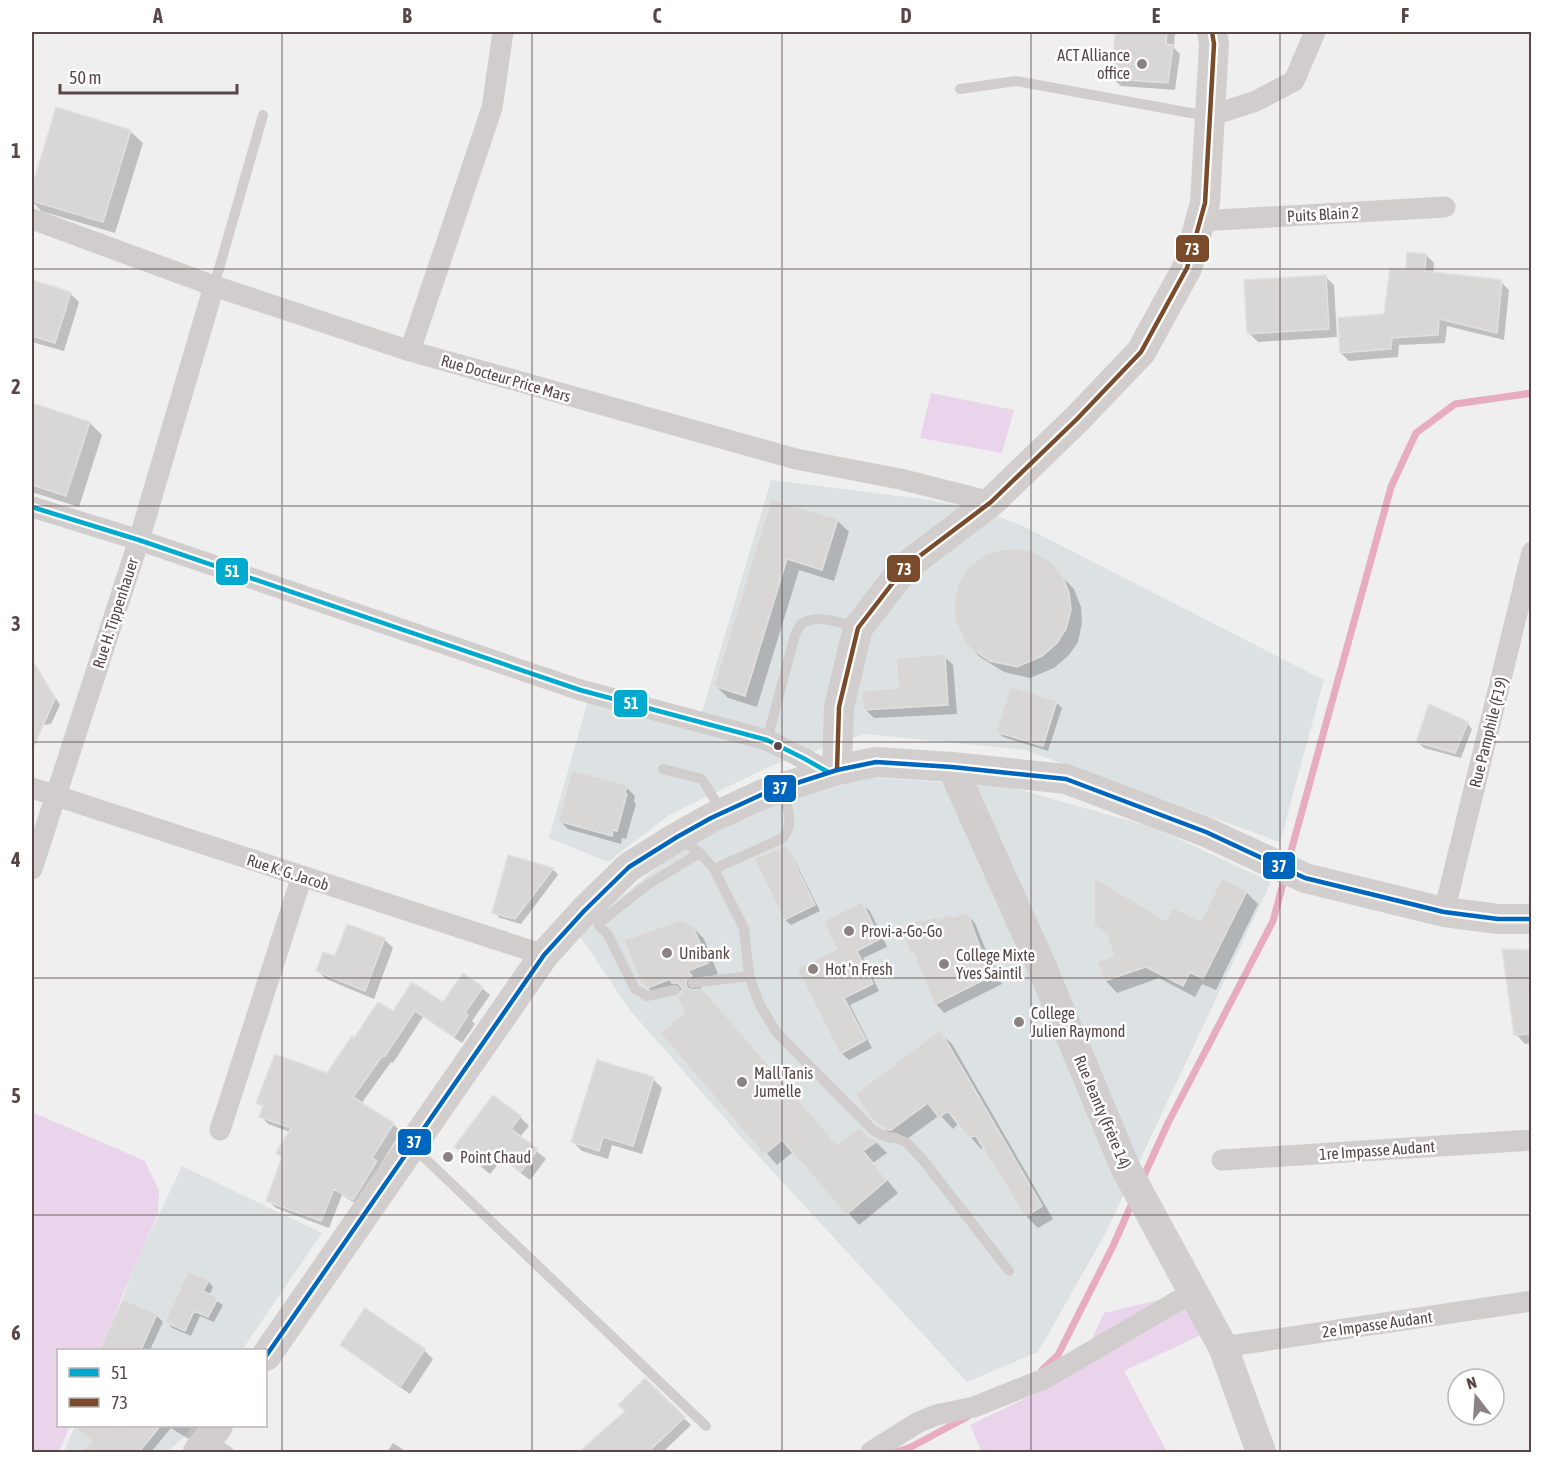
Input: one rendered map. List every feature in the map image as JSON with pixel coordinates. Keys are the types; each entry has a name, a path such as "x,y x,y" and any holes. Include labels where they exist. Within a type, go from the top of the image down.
{"street":[{"path":"411,351 492,108 503,32"},
{"path":"832,771 838,707 858,628 904,567 991,502 1077,419 1141,352 1187,268 1205,203 1214,44 1212,32"},
{"path":"1210,116 1256,101 1294,81 1315,32"},
{"name":"Puits Blain 2","path":"1200,221 1445,207"},
{"name":"Rue Docteur Price Mars","path":"32,219 214,286 411,351 795,459 900,479 991,502"},
{"name":"Rue H. Tippenhauer","path":"32,869 139,540 214,286"},
{"path":"32,507 139,540 580,690 767,740 832,771"},
{"name":"Rue Pamphile (F19)","path":"1444,912 1532,552"},
{"path":"267,1355 544,955 591,917 629,867 688,845 722,813 763,794 832,771 876,762 1066,779 1206,831 1267,862 1305,878 1444,912 1498,919 1532,919"},
{"name":"Rue Jeanty (Frère 14)","path":"952,767 1041,965 1125,1167 1223,1347 1261,1452"},
{"name":"Rue K. G. Jacob","path":"32,788 544,955"},
{"path":"220,1130 302,876"},
{"name":"1re Impasse Audant","path":"1222,1160 1532,1140"},
{"path":"871,1452 917,1423 936,1415 974,1407 1044,1379 1193,1292"},
{"name":"2e Impasse Audant","path":"1223,1347 1532,1301"}],"lane":[{"path":"960,89 1016,81 1210,116"},
{"path":"214,286 263,115"},
{"path":"767,740 795,635 800,626 811,620 837,621 858,628"},
{"path":"663,769 702,779 722,813"},
{"path":"714,869 783,838 790,825 789,811 781,788"},
{"path":"688,845 714,869 744,928 749,976 760,1005 777,1033 874,1131 907,1143 913,1149 1009,1271"},
{"path":"591,917 608,935 635,989 647,996 675,990"},
{"path":"693,983 749,976"},
{"path":"411,1146 706,1426"}],"shaded area":[{"path":"931,393 1014,410 1002,453 920,438"},
{"path":"771,480 930,500 980,510 1021,525 1324,680 1280,842 1025,750 865,734 773,765 671,814 608,862 549,838 593,683 702,712"},
{"path":"837,775 1011,787 1155,828 1271,882 1105,1234 1038,1352 967,1382 741,1137 629,1009 578,933 667,859 741,817"},
{"path":"32,1112 145,1161 159,1191 158,1214 100,1349 57,1349 57,1427 70,1427 59,1452 32,1452"},
{"path":"182,1166 322,1233 243,1349 103,1349 138,1258"},
{"path":"1184,1294 1203,1334 1124,1371 1167,1452 982,1452 970,1425 1045,1389 1086,1351 1104,1313"},
{"path":"75,1427 191,1427 167,1452 64,1452"}],"building":[{"name":"ACT Alliance office","path":"1115,32 1167,32 1166,44 1173,45 1168,83 1112,79"},
{"path":"56,107 131,130 103,222 32,201 32,187"},
{"path":"1407,252 1426,254 1425,271 1502,280 1497,333 1439,319 1438,335 1392,338 1391,349 1340,353 1338,318 1384,314 1390,268 1406,269"},
{"path":"1326,275 1329,329 1247,334 1244,280"},
{"path":"32,280 71,292 55,343 32,336"},
{"path":"32,403 90,422 66,496 32,485"},
{"path":"771,499 838,519 822,570 787,559 745,696 714,686"},
{"path":"1018,548 1034,552 1051,562 1062,575 1069,593 1071,610 1066,629 1057,643 1042,656 1017,667 990,661 966,645 955,619 954,602 958,583 967,569 983,556 998,550"},
{"path":"945,654 948,705 863,710 862,691 899,688 896,658"},
{"path":"32,659 55,698 32,751"},
{"path":"1010,686 1057,701 1043,746 996,732"},
{"path":"1429,704 1468,722 1455,753 1416,742"},
{"path":"572,770 627,785 625,793 627,794 617,831 613,830 612,836 558,821"},
{"path":"786,845 815,905 784,920 754,859"},
{"path":"508,855 554,868 515,919 492,913"},
{"path":"1094,877 1166,921 1172,907 1201,921 1222,878 1247,891 1203,979 1190,972 1183,986 1146,967 1104,981 1097,962 1114,956 1106,933 1094,925"},
{"path":"862,902 880,939 857,951 873,984 844,998 866,1040 840,1054 797,969 837,949 823,921"},
{"path":"967,912 983,955 986,954 994,975 934,1005 923,974 913,952 910,953 901,927 923,919 923,921 937,916 938,919 951,914 953,917"},
{"name":"Mall Tanis Jumelle","path":"681,920 693,926 708,963 688,971 692,976 686,981 687,988 703,989 837,1145 859,1127 877,1141 863,1151 887,1180 846,1215 782,1140 764,1155 660,1033 684,1013 677,997 682,993 682,988 678,983 672,983 670,979 648,988 641,984 624,940"},
{"path":"347,924 385,938 365,991 316,971 323,952 335,956"},
{"path":"1502,949 1532,950 1532,1034 1514,1035"},
{"path":"463,973 483,987 465,1013 468,1015 454,1037 415,1011 385,1056 383,1055 353,1097 394,1123 372,1158 377,1161 353,1200 334,1189 321,1221 266,1201 282,1157 276,1153 291,1128 259,1117 263,1106 256,1103 275,1054 327,1073 378,1002 393,1011 412,982 443,1002"},
{"path":"940,1030 1042,1206 1025,1217 976,1136 968,1137 948,1111 939,1118 928,1103 888,1130 878,1125 870,1117 855,1094"},
{"path":"597,1060 654,1077 633,1146 603,1137 599,1151 571,1142"},
{"path":"493,1095 521,1116 511,1129 538,1149 521,1172 492,1151 481,1166 454,1147"},
{"path":"188,1271 209,1280 203,1291 218,1298 208,1317 194,1311 185,1331 165,1322"},
{"path":"123,1299 157,1314 141,1349 99,1349"},
{"path":"365,1308 425,1349 401,1386 340,1345"},
{"path":"645,1378 685,1417 648,1452 579,1452 625,1411 618,1405"},
{"path":"74,1427 159,1427 139,1452 81,1452 92,1441"}],"waterway":[{"path":"1288,862 1391,487 1416,433 1455,404 1532,393"},
{"path":"1142,1180 1168,1123 1273,921 1285,876"},
{"path":"1042,1370 1058,1355 1133,1201"},
{"path":"897,1452 967,1417"}],"transit line":[{"name":"73","path":"837,770 839,707 858,628 905,567 991,502 1077,419 1141,352 1187,268 1205,203 1214,44 1212,32"},
{"name":"51","path":"32,507 139,540 580,690 767,740 828,772"},
{"name":"37","path":"267,1355 544,955 629,867 711,818 763,794 837,770 876,762 1066,779 1206,832 1305,878 1444,912 1498,919 1532,919"}],"place":[{"name":"ACT Alliance office","path":"1142,64"},
{"name":"Provi-a-Go-Go","path":"849,931"},
{"name":"Unibank","path":"667,953"},
{"name":"College Mixte Yves Saintil","path":"944,964"},
{"name":"Hot 'n Fresh","path":"813,969"},
{"name":"College Julien Raymond","path":"1019,1022"},
{"name":"Mall Tanis Jumelle","path":"742,1082"},
{"name":"Point Chaud","path":"448,1157"}]}
